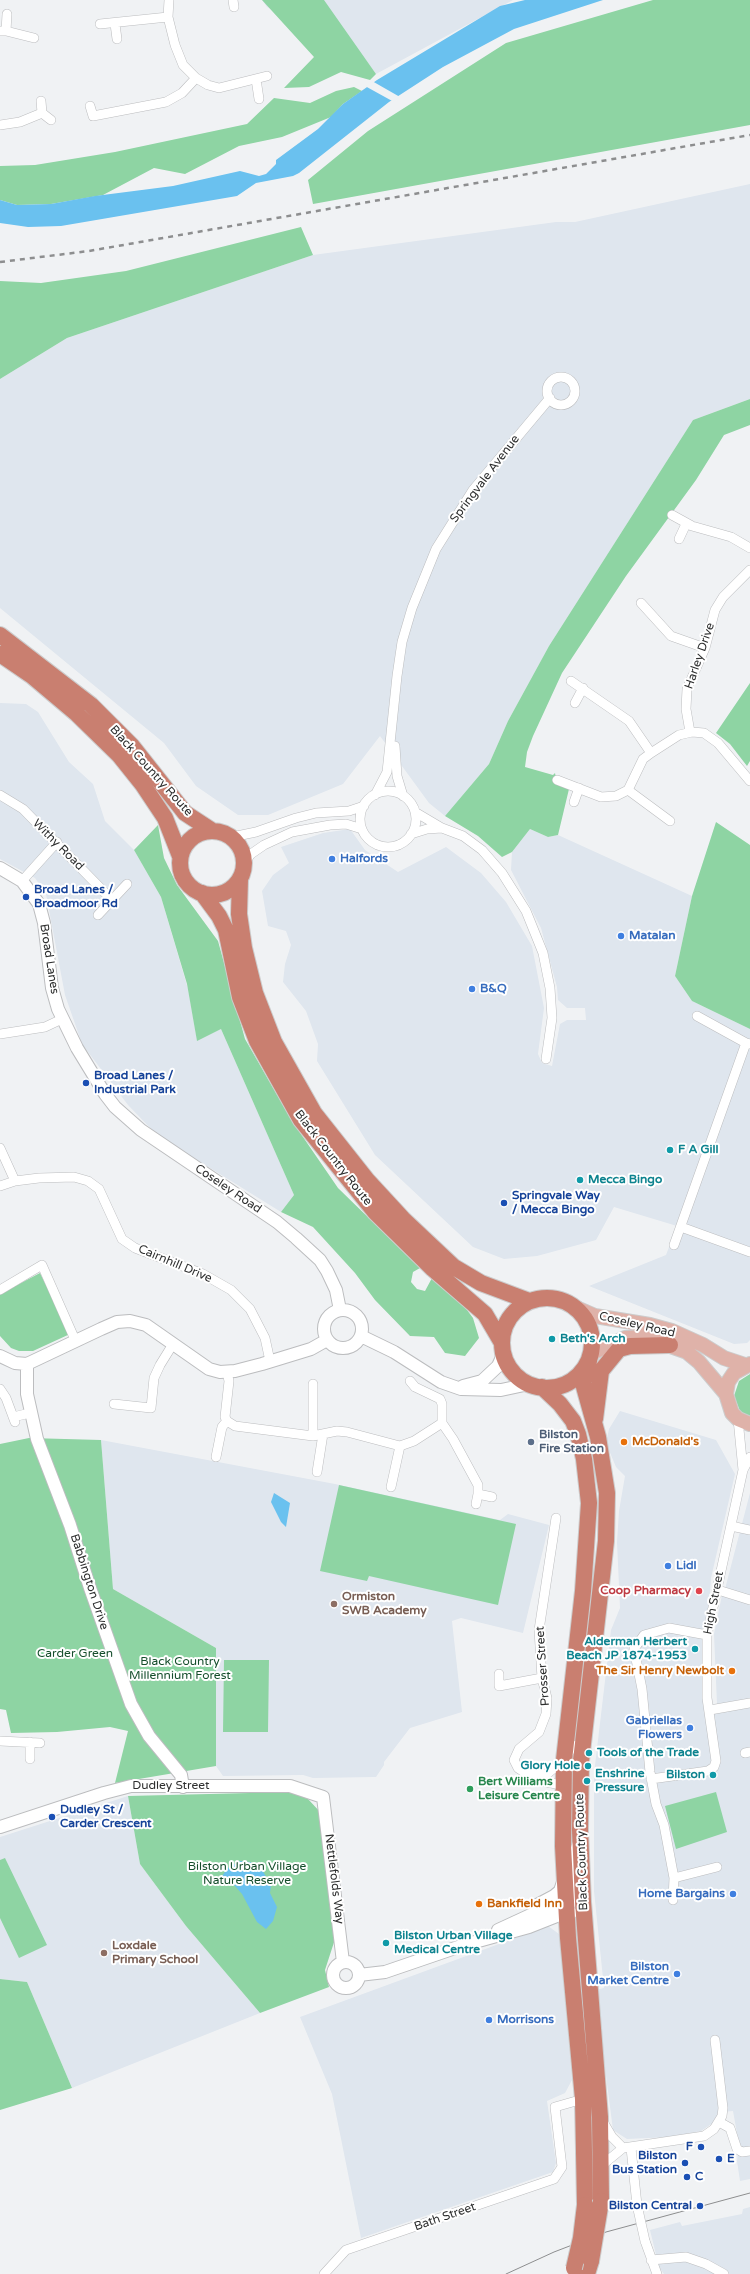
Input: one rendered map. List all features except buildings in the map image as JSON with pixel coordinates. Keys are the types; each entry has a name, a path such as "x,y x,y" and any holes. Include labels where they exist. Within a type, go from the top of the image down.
{"highway":[{"name":"Black Country Route","path":"0,635 91,706 132,746 186,813 211,830"},
{"name":"Black Country Route","path":"0,654 38,681 77,714 119,755 143,785 165,818 180,856"},
{"path":"211,830 222,832 232,837 241,849 244,863 240,879 226,891 214,895 202,893 190,887 180,870 180,856 186,843 191,837 211,830"},
{"name":"Black Country Route","path":"240,879 239,914 244,948 255,993 274,1042 314,1113 367,1180 408,1225 443,1257 471,1278 530,1301"},
{"name":"Black Country Route","path":"202,893 219,916 226,930 240,997 257,1041 301,1120 375,1212 433,1269 484,1314 502,1349"},
{"path":"551,1298 572,1306 583,1317 588,1327 593,1343 591,1357 582,1371 564,1383 535,1385 512,1371 502,1349 503,1332 508,1319 517,1308 530,1301 551,1298"},
{"path":"594,1424 598,1384 602,1371 608,1360 619,1349 630,1346 670,1345"},
{"name":"Black Country Route","path":"581,2269 601,2200 600,2117 580,1837 580,1744 586,1711 606,1541 606,1487 594,1424 583,1383 591,1357"},
{"name":"Black Country Route","path":"535,1385 560,1404 572,1421 584,1459 589,1496 588,1540 564,1760 563,1783 564,1879 583,2099 585,2205 581,2238 581,2269"}],"main road":[{"name":"Coseley Road","path":"572,1306 596,1316 650,1325 672,1331 703,1345 724,1358 748,1364"},
{"name":"Coseley Road","path":"591,1357 625,1338 645,1337 687,1352 699,1362 726,1394 730,1409 744,1421"},
{"path":"726,1394 730,1378 748,1364"}],"street":[{"path":"169,0 168,17 183,65 196,78 208,85 219,88 268,76"},
{"path":"7,14 3,31 34,38"},
{"path":"100,24 115,24 168,17"},
{"path":"115,24 116,39"},
{"path":"90,106 93,116 166,102 182,93 196,78"},
{"path":"256,79 259,99"},
{"path":"41,101 42,114"},
{"path":"42,114 51,120"},
{"path":"0,125 20,122 42,114"},
{"name":"Springvale Avenue","path":"375,795 387,772 402,642 416,598 436,549 473,490 550,398"},
{"path":"672,515 686,524 731,537 750,548"},
{"path":"679,539 686,524"},
{"name":"Harley Drive","path":"690,732 686,708 688,689 705,648 715,610 723,597 749,574"},
{"path":"640,603 671,636 705,648"},
{"path":"571,681 629,721 651,753"},
{"path":"575,703 583,688"},
{"name":"Springvale Avenue","path":"393,729 397,776 403,796"},
{"path":"557,780 601,797 616,796 628,790 643,760 651,753 679,735 690,732 704,733 718,743 750,781"},
{"path":"574,802 579,788"},
{"path":"628,790 670,821"},
{"path":"232,837 256,832 296,818 316,814 349,811 364,806 375,795 389,792 403,796 415,812 442,828 463,836 482,850 502,873 526,911 543,953 550,988 552,1018 546,1060"},
{"name":"Withy Road","path":"0,795 23,809 57,842 112,900"},
{"path":"364,806 360,819 362,829 368,839 382,846 397,846 411,834 426,829 442,828"},
{"path":"411,834 415,826 415,812"},
{"path":"244,863 251,854 264,845 292,832 330,825 346,824 362,829"},
{"path":"22,881 57,842"},
{"name":"Broad Lanes","path":"0,868 22,881 39,904 42,914 52,988 62,1019 97,1083"},
{"path":"98,915 127,884"},
{"path":"674,1244 748,1044 697,1016"},
{"path":"0,1034 45,1027 62,1019"},
{"name":"Coseley Road","path":"97,1083 115,1107 141,1130 277,1222 308,1249 327,1271 336,1290 340,1310"},
{"path":"0,1148 15,1181"},
{"name":"Cairnhill Drive","path":"0,1186 15,1181 74,1177 88,1181 98,1188 122,1239 135,1248 203,1274 231,1290 250,1309 265,1338 270,1361"},
{"path":"681,1227 750,1252"},
{"path":"0,1290 42,1266 76,1342"},
{"path":"340,1310 346,1310 357,1315 362,1323 361,1336 356,1343 345,1348 332,1345 327,1340 324,1332 326,1319 330,1315 340,1310"},
{"path":"0,1356 15,1363 28,1364 117,1322 130,1321 146,1325 209,1369 227,1372 311,1349 327,1340"},
{"path":"361,1336 394,1352 441,1382 466,1390 501,1390 535,1385"},
{"path":"114,1404 151,1408 154,1378 173,1344"},
{"path":"454,1386 470,1385 482,1381 498,1366 502,1349"},
{"name":"Babbington Drive","path":"28,1364 27,1394 37,1439 70,1525 90,1588 132,1704 150,1736 181,1775 183,1787"},
{"path":"227,1372 229,1381 225,1412 227,1421 236,1426 254,1430 269,1430 313,1436 337,1431 347,1432 400,1446 414,1441 442,1423"},
{"path":"410,1381 415,1387 440,1399 442,1404 442,1423 478,1485 476,1504"},
{"path":"313,1384 313,1436"},
{"path":"0,1389 6,1398 14,1420 30,1413"},
{"path":"216,1457 222,1427 227,1421"},
{"name":"High Street","path":"651,1779 708,1770 714,1767 716,1762 710,1710 707,1698 707,1635 718,1590 722,1560 743,1470 744,1421"},
{"path":"317,1472 323,1434"},
{"path":"391,1487 400,1446"},
{"name":"High Street","path":"743,1470 750,1457"},
{"path":"478,1494 492,1497"},
{"name":"Prosser Street","path":"525,1773 515,1764 515,1756 519,1749 533,1739 543,1724 547,1705 546,1690 542,1678 539,1630 556,1518"},
{"path":"731,1526 750,1530"},
{"path":"718,1590 750,1600"},
{"path":"673,1900 674,1878 664,1826 656,1804 651,1779 642,1689 634,1648 644,1635 659,1630 682,1629 707,1635"},
{"path":"499,1674 499,1686 542,1678"},
{"path":"710,1710 750,1703"},
{"path":"0,1741 40,1743"},
{"path":"30,1742 30,1759"},
{"path":"525,1773 547,1774 580,1744"},
{"path":"525,1773 536,1780 556,1784 563,1783 574,1774 580,1744"},
{"name":"Dudley Street","path":"0,1827 123,1787 290,1786 323,1797"},
{"name":"Nettlefolds Way","path":"323,1797 343,1962"},
{"path":"567,1912 574,1897 573,1856 580,1837"},
{"path":"674,1878 717,1867"},
{"path":"464,1945 520,1913 554,1896 560,1890 564,1879"},
{"path":"359,1975 385,1972 464,1945 550,1906 562,1908 567,1912 577,1914 585,1922"},
{"path":"343,1962 348,1962 356,1967 359,1975 357,1982 350,1986 338,1985 333,1977 336,1967 343,1962"},
{"path":"601,2166 627,2148 704,2136 714,2129 719,2122 723,2108 715,2040"},
{"name":"Bath Street","path":"324,2274 346,2250 547,2182 559,2174 562,2167 562,2157 554,2107 583,2099"},
{"path":"600,2117 612,2137 627,2148 644,2241 657,2274"},
{"path":"719,2122 730,2128 737,2149 742,2152 750,2151"},
{"path":"651,2260 686,2257 706,2264 724,2274"}],"shaded area":[{"path":"262,0 513,0 376,74 365,59 267,7"},
{"path":"750,184 750,399 693,420 549,646 508,721 489,764 445,816 429,803 380,736 343,784 268,815 238,815 196,786 164,743 0,608 0,379 67,338 313,255 556,222 575,222"},
{"path":"0,703 26,704 38,712 69,762 93,784 105,821 134,850 161,897 188,989 197,1040 221,1029 294,1195 281,1212 157,1135 128,1105 82,1044 65,995 46,894 35,878 0,859"},
{"path":"350,829 365,850 398,872 446,847 481,873 506,902 532,946 544,1008 538,1054 542,1063 552,1066 560,1024 567,1020 586,1020 585,1008 567,1008 558,1000 557,987 541,928 511,870 512,852 530,829 548,837 558,835 692,896 675,976 692,1001 750,1029 750,1340 747,1343 734,1344 589,1286 666,1255 677,1226 614,1207 596,1240 537,1256 504,1259 473,1247 375,1155 317,1061 318,1044 306,1011 283,982 285,964 291,945 286,931 268,926 262,891 273,875 289,863 281,847 323,833"},
{"path":"620,1411 716,1440 735,1474 711,1578 707,1635 710,1710 750,1707 750,2179 740,2181 737,2161 739,2144 733,2111 720,2112 713,2123 701,2131 670,2137 627,2139 613,2130 595,1990 604,1988 594,1891 594,1774 611,1630 620,1608 617,1542 619,1511 625,1476 616,1467 606,1443 609,1429"},
{"name":"Ormiston SWB Academy","path":"101,1440 335,1484 500,1520 508,1514 549,1525 523,1633 461,1618 452,1621 462,1712 410,1728 384,1762 384,1765 376,1777 313,1778 303,1775 223,1776 216,1766 216,1648 113,1589"},
{"path":"750,1493 750,1596 725,1589"},
{"path":"722,1595 750,1603 750,1699 717,1704 714,1634"},
{"name":"Loxdale Primary School","path":"128,1796 140,1864 186,1926 260,2013 72,2088 27,1982 0,1979 0,1837"},
{"path":"548,1926 559,1934 572,2080 565,2093 547,2101 556,2163 553,2172 361,2238 332,2094 300,2017"},
{"path":"750,2207 750,2274 664,2274 659,2267 650,2230 680,2222 682,2226 742,2214 743,2209"}],"green space":[{"path":"262,0 324,0 376,74 370,80 341,72 309,87 284,88 314,57"},
{"path":"653,0 750,0 750,125 313,204 308,180 368,131 506,43"},
{"path":"354,87 362,91 343,104 331,117 282,137 239,146 185,174 154,168 103,195 51,204 17,205 0,200 0,166 35,165 115,152 247,124 274,98 310,103 336,91"},
{"path":"301,227 313,255 67,338 0,379 0,281 41,283 126,271"},
{"path":"750,399 750,425 724,435 696,480 626,576 562,673 533,736 527,752 525,767 553,775 555,773 557,783 569,789 558,835 548,837 530,829 512,852 502,857 478,836 445,816 489,764 508,721 549,646 693,420"},
{"path":"750,683 750,761 747,766 730,744 716,733"},
{"path":"716,822 750,845 750,1029 692,1001 675,976 692,896"},
{"path":"158,825 164,858 177,885 218,941 245,1039 292,1121 338,1188 420,1268 413,1272 411,1282 417,1289 425,1291 432,1278 458,1298 473,1318 479,1338 465,1356 445,1353 434,1337 410,1336 375,1300 355,1273 313,1227 281,1212 294,1195 221,1029 197,1041 187,984 161,897 134,850"},
{"path":"40,1273 70,1334 33,1351 19,1351 11,1348 0,1336 0,1294"},
{"path":"750,1374 750,1417 740,1411 734,1396 739,1381"},
{"name":"Carder Green","path":"29,1438 101,1440 113,1589 216,1648 216,1766 115,1783 128,1731 110,1727 57,1732 11,1733 6,1710 0,1709 0,1444"},
{"path":"339,1485 516,1524 498,1605 369,1576 367,1581 320,1571"},
{"path":"224,1660 269,1660 268,1732 223,1732"},
{"name":"Bilston Urban Village Nature Reserve","path":"290,1792 308,1799 321,1813 337,1933 325,1970 329,1987 260,2013 186,1926 140,1864 128,1796"},
{"path":"716,1792 727,1832 676,1849 665,1806"},
{"path":"5,1858 47,1945 19,1958 0,1918 0,1860"},
{"path":"0,1979 27,1982 72,2088 0,2110"}],"water":[{"path":"525,0 603,0 514,29 443,67 389,102 299,173 293,176 256,183 237,196 61,226 28,227 0,223 0,200 17,205 51,204 95,196 173,186 240,171 259,176 266,174 276,164 276,160 318,129 343,104 377,80 500,6"},
{"path":"274,1493 290,1503 286,1527 281,1522 271,1502"},
{"path":"239,1861 250,1862 261,1868 271,1885 270,1893 277,1907 273,1921 266,1929 257,1922 242,1894 228,1878 225,1879 222,1876 228,1868"}],"pier":[{"path":"372,81 400,97 394,102 365,86"}],"tram line":[{"path":"506,2274 554,2252 606,2232 750,2193"}],"railway":[{"path":"0,262 89,251 750,135"}],"place":[{"name":"Halfords","path":"332,859"},
{"name":"Broad Lanes / Broadmoor Rd","path":"26,897"},
{"name":"Matalan","path":"621,936"},
{"name":"B&Q","path":"472,989"},
{"name":"Broad Lanes / Industrial Park","path":"86,1083"},
{"name":"F A Gill","path":"670,1150"},
{"name":"Mecca Bingo","path":"580,1180"},
{"name":"Springvale Way / Mecca Bingo","path":"504,1203"},
{"name":"Beth's Arch","path":"552,1339"},
{"name":"Bilston Fire Station","path":"531,1442"},
{"name":"McDonald's","path":"624,1442"},
{"name":"Lidl","path":"668,1566"},
{"name":"Coop Pharmacy","path":"699,1591"},
{"name":"Ormiston SWB Academy","path":"334,1604"},
{"name":"Alderman Herbert Beach JP 1874-1953","path":"695,1649"},
{"name":"The Sir Henry Newbolt","path":"732,1671"},
{"name":"Gabriellas Flowers","path":"690,1728"},
{"name":"Tools of the Trade","path":"589,1753"},
{"name":"Glory Hole","path":"588,1766"},
{"name":"Bilston","path":"713,1775"},
{"name":"Enshrine Pressure","path":"587,1781"},
{"name":"Bert Williams Leisure Centre","path":"470,1789"},
{"name":"Dudley St / Carder Crescent","path":"52,1817"},
{"name":"Home Bargains","path":"733,1894"},
{"name":"Bankfield Inn","path":"479,1904"},
{"name":"Bilston Urban Village Medical Centre","path":"386,1943"},
{"name":"Loxdale Primary School","path":"104,1953"},
{"name":"Bilston Market Centre","path":"677,1974"},
{"name":"Morrisons","path":"489,2020"},
{"name":"F","path":"701,2147"},
{"name":"E","path":"719,2159"},
{"name":"Bilston Bus Station","path":"685,2163"},
{"name":"C","path":"687,2177"},
{"name":"Bilston Central","path":"700,2206"}],"park label":[{"name":"Black Country Millennium Forest","path":"180,1669"}]}
